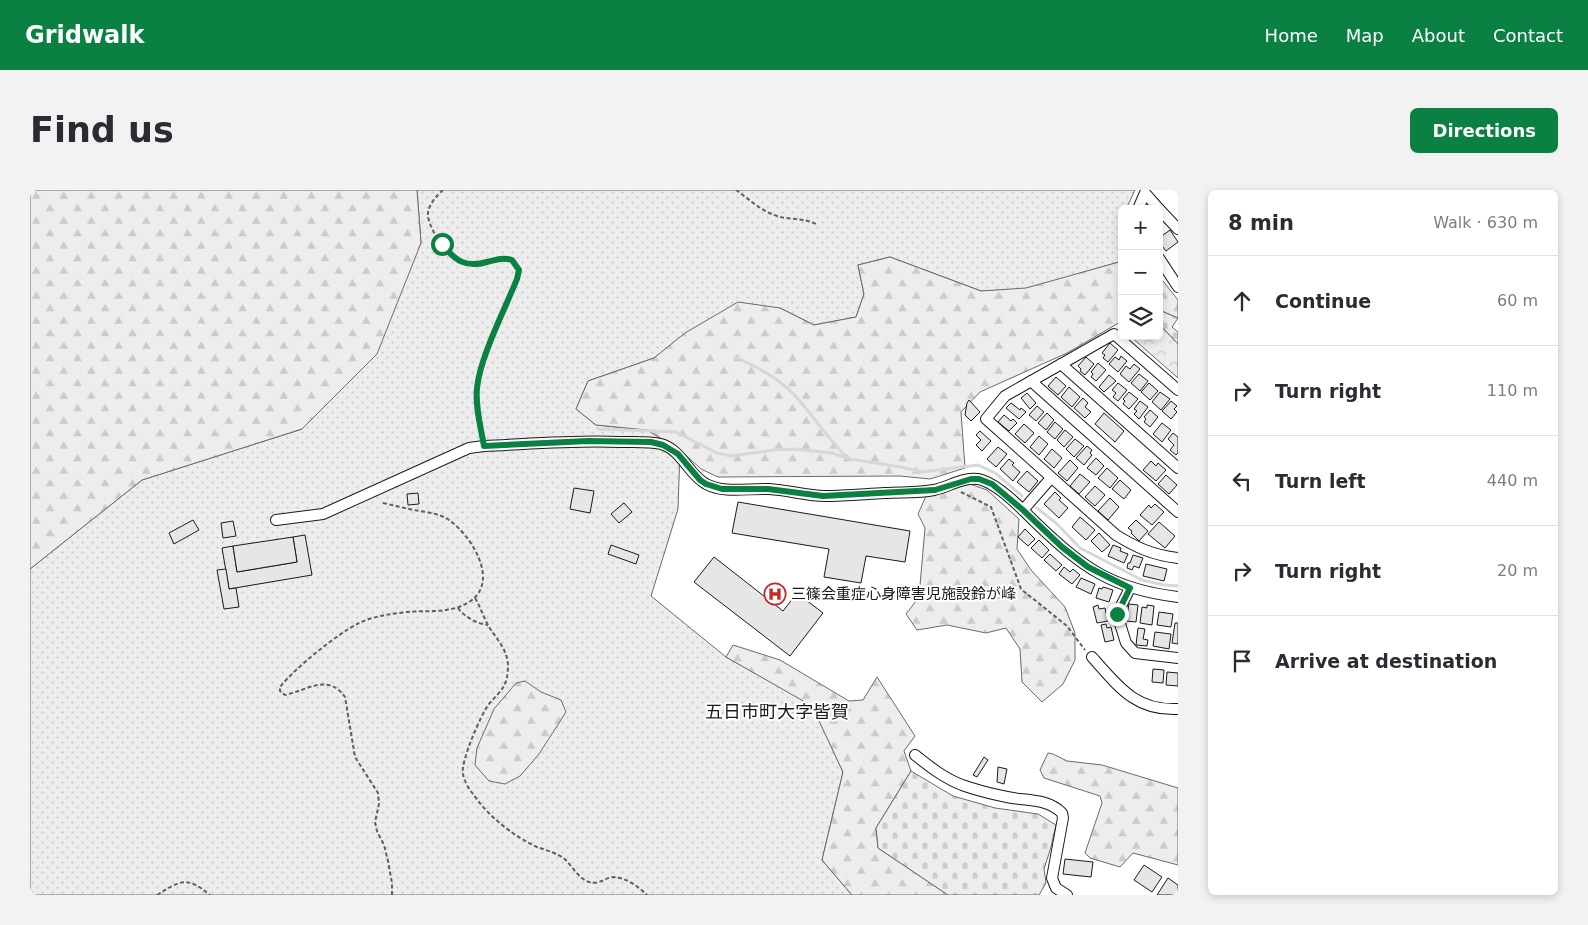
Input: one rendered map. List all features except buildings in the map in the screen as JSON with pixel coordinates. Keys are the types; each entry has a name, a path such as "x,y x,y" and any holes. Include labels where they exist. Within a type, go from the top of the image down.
{"street":[{"path":"1140,205 1145,193 1156,205"},
{"path":"1163,213 1178,230"},
{"path":"1163,264 1178,287"},
{"path":"1178,390 1114,334 1005,396 986,418 1116,535 1137,548 1162,556 1178,558"},
{"path":"1061,364 1178,468"},
{"path":"1031,381 1178,512"},
{"path":"276,520 323,514 469,448 588,441 657,444 663,445 678,454 700,480 722,489 768,489 823,496 935,490 971,479 979,479 992,484 1062,547 1088,567 1130,588 1178,597"},
{"path":"1023,510 1051,478"},
{"path":"1130,588 1117,614 1126,643 1135,653 1178,658"},
{"path":"1092,657 1130,697 1159,709 1178,709"},
{"path":"915,756 938,773 962,785 1008,797 1048,803 1058,809 1062,813 1062,818 1052,878 1056,888 1067,895"}],"path":[{"path":"443,190 432,203 428,212 430,226 452,256 460,261 478,264 506,258 512,260 519,270 488,350 476,388 484,446"},
{"path":"736,190 756,206 775,215 811,221 816,224"},
{"path":"949,485 991,507 1021,589 1067,626 1092,657"},
{"path":"383,503 433,513 448,520 459,530 478,554 483,567 483,579 475,598 458,608 385,615 359,623 339,636 285,680 280,687 280,692 285,695 302,691 320,683 333,684 340,689 345,697 355,757 378,793 379,804 375,822 388,861 392,895"},
{"path":"475,598 482,608 488,625 503,646 508,666 506,681 502,690 488,705 463,762 463,774 466,783 483,806 497,820 528,842 563,858 583,879 598,883 614,877 630,882 647,895"},
{"path":"458,608 461,613 482,624 488,625"},
{"path":"157,895 178,883 186,881 198,885 210,895"}],"green space":[{"path":"30,190 417,190 421,243 377,354 302,429 142,480 30,569"},
{"path":"417,190 1135,190 1128,205 1118,205 1118,262 1026,289 981,291 890,257 858,265 864,294 856,317 814,325 780,308 686,333 654,358 588,381 576,409 596,425 647,430 680,450 678,509 651,596 726,657 812,705 843,772 822,860 852,895 30,895 30,569 142,480 302,429 421,243"},
{"path":"890,257 981,291 1026,288 1118,262 1118,323 1067,353 980,392 961,412 965,468 930,479 900,476 718,477 701,469 680,450 647,430 596,425 576,409 588,381 654,358 685,333 738,302 780,308 814,325 856,317 864,294 858,265"},
{"path":"1163,281 1178,300 1178,318 1163,312"},
{"path":"1163,312 1178,318 1172,327 1178,332 1178,344 1163,328"},
{"path":"1163,328 1178,344 1178,378 1135,340 1163,340"},
{"path":"970,484 987,490 1019,519 1017,549 1031,570 1065,607 1075,633 1075,660 1063,684 1042,702 1022,682 1020,649 1006,628 986,633 947,625 917,630 906,614 919,597 925,528 918,514 926,496"},
{"path":"733,645 780,660 849,701 863,700 877,677 915,736 904,751 911,771 876,828 878,848 948,895 852,895 822,860 843,772 812,706 726,657"},
{"path":"525,681 541,692 561,700 566,712 539,754 520,776 505,784 489,781 475,765 477,748 494,709 516,683"},
{"path":"1048,753 1067,761 1102,765 1178,788 1178,865 1133,853 1120,867 1090,858 1085,853 1102,803 1100,796 1044,778 1040,770"},
{"path":"911,771 953,796 995,808 1038,814 1056,825 1044,869 1046,883 1039,895 948,895 878,848 876,828"}],"waterway":[{"path":"735,357 762,370 786,387 802,403 847,457"},
{"path":"598,429 676,432 717,453 731,456 794,449 832,453 850,459 922,472 978,465 995,473 1022,496"},
{"path":"1037,508 1057,524 1080,548 1142,580 1178,586"}],"place":[{"name":"三篠会重症心身障害児施設鈴が峰","path":"775,594"}],"district":[{"name":"五日市町大字皆賀","path":"777,711"}],"route":[{"path":"442,244 452,256 460,261 478,264 506,258 512,260 519,270 488,350 476,388 484,446 588,441 651,442 663,445 678,454 700,480 714,487 722,489 768,489 823,496 935,490 955,483 979,479 992,484 1062,547 1088,567 1130,588 1117,614"}]}
